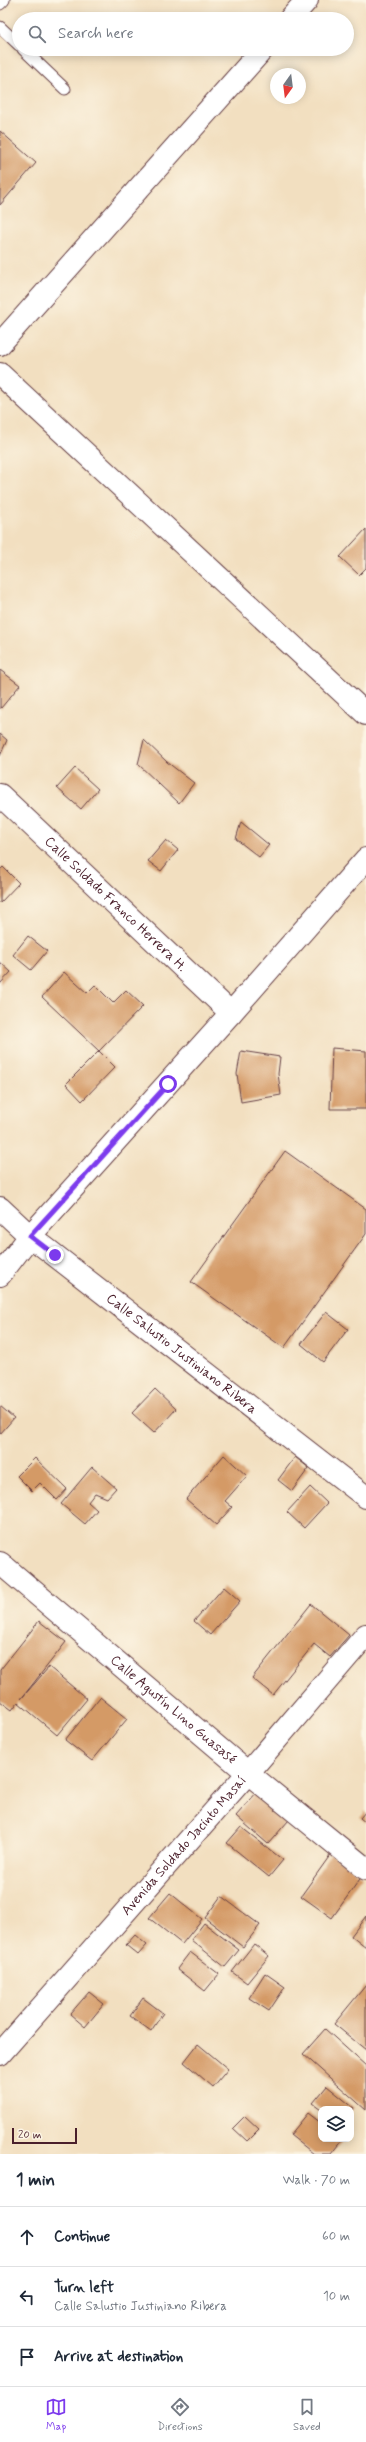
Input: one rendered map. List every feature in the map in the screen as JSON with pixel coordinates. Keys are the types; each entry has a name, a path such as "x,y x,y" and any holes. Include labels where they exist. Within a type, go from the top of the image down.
{"street":[{"path":"296,12 307,0"},
{"path":"0,344 258,56"},
{"path":"0,374 366,714"},
{"name":"Calle Soldado Franco Herrera H.","path":"0,795 231,1013"},
{"path":"0,1275 30,1236 231,1013 366,859"},
{"name":"Calle Salustio Justiniano Ribera","path":"0,1208 30,1236 366,1497"},
{"name":"Calle Agustín Lino Guasasé","path":"0,1563 248,1773 366,1869"},
{"name":"Avenida Soldado Jacinto Masaí","path":"0,2054 248,1773 366,1635"}],"lane":[{"path":"0,4 4,0"},
{"path":"0,27 12,38"},
{"path":"31,56 66,89"}],"building":[{"path":"0,131 36,163 0,205"},
{"path":"366,529 366,568 359,575 340,557"},
{"path":"0,670 20,685 1,708 0,708"},
{"path":"0,734 7,740 0,756"},
{"path":"144,740 167,762 194,783 179,803 138,764"},
{"path":"75,768 98,789 81,809 57,788"},
{"path":"241,822 269,845 259,857 236,839"},
{"path":"166,840 178,850 161,871 148,861"},
{"path":"3,867 19,883 0,903 0,870"},
{"path":"28,936 47,951 31,970 13,955"},
{"path":"0,962 11,972 0,984"},
{"path":"64,972 87,993 95,985 113,1003 126,990 143,1006 99,1051 42,997"},
{"path":"332,1048 366,1051 366,1109 330,1109"},
{"path":"99,1051 115,1067 82,1101 66,1084"},
{"path":"241,1051 280,1057 278,1074 281,1095 241,1102 237,1074"},
{"path":"285,1151 366,1209 366,1234 284,1348 191,1282"},
{"path":"326,1312 348,1329 323,1362 301,1344"},
{"path":"155,1389 176,1409 154,1433 132,1413"},
{"path":"0,1406 14,1418 0,1434"},
{"path":"224,1455 247,1476 225,1501 232,1507 216,1525 186,1499"},
{"path":"295,1457 309,1468 292,1491 278,1480"},
{"path":"35,1458 67,1489 57,1500 40,1483 32,1491 17,1476"},
{"path":"92,1467 116,1488 107,1498 95,1493 88,1502 97,1510 85,1524 61,1504"},
{"path":"310,1487 327,1503 304,1528 287,1512"},
{"path":"224,1587 240,1601 210,1635 194,1621"},
{"path":"311,1604 349,1635 330,1657 314,1644 273,1695 252,1678"},
{"path":"39,1621 66,1642 21,1699 49,1667 87,1699 57,1735 18,1702 12,1710 0,1701 0,1670"},
{"path":"100,1697 127,1719 92,1761 65,1740"},
{"path":"257,1792 289,1820 268,1844 236,1816"},
{"path":"366,1811 366,1823 360,1818"},
{"path":"241,1827 283,1860 269,1877 227,1843"},
{"path":"331,1854 362,1876 332,1918 301,1896"},
{"path":"170,1893 202,1919 182,1944 149,1918"},
{"path":"221,1896 260,1925 243,1947 205,1918"},
{"path":"366,1916 366,1948 351,1936"},
{"path":"204,1923 239,1950 225,1967 191,1940"},
{"path":"135,1935 147,1945 138,1955 126,1945"},
{"path":"254,1944 269,1956 247,1983 232,1972"},
{"path":"190,1952 219,1974 205,1991 177,1969"},
{"path":"265,1973 285,1987 269,2011 249,1998"},
{"path":"366,1985 366,2050 334,2024"},
{"path":"89,1992 104,2004 85,2027 70,2014"},
{"path":"143,1998 163,2013 151,2031 130,2016"},
{"path":"325,2029 366,2066 366,2110 303,2054"},
{"path":"198,2044 228,2069 213,2087 184,2062"},
{"path":"327,2086 352,2106 318,2107 313,2103"},
{"path":"308,2113 318,2121 318,2142 340,2142 331,2154 314,2154 290,2135"},
{"path":"245,2116 259,2129 247,2141 233,2128"}],"route":[{"path":"55,1255 30,1236 168,1084"}]}
